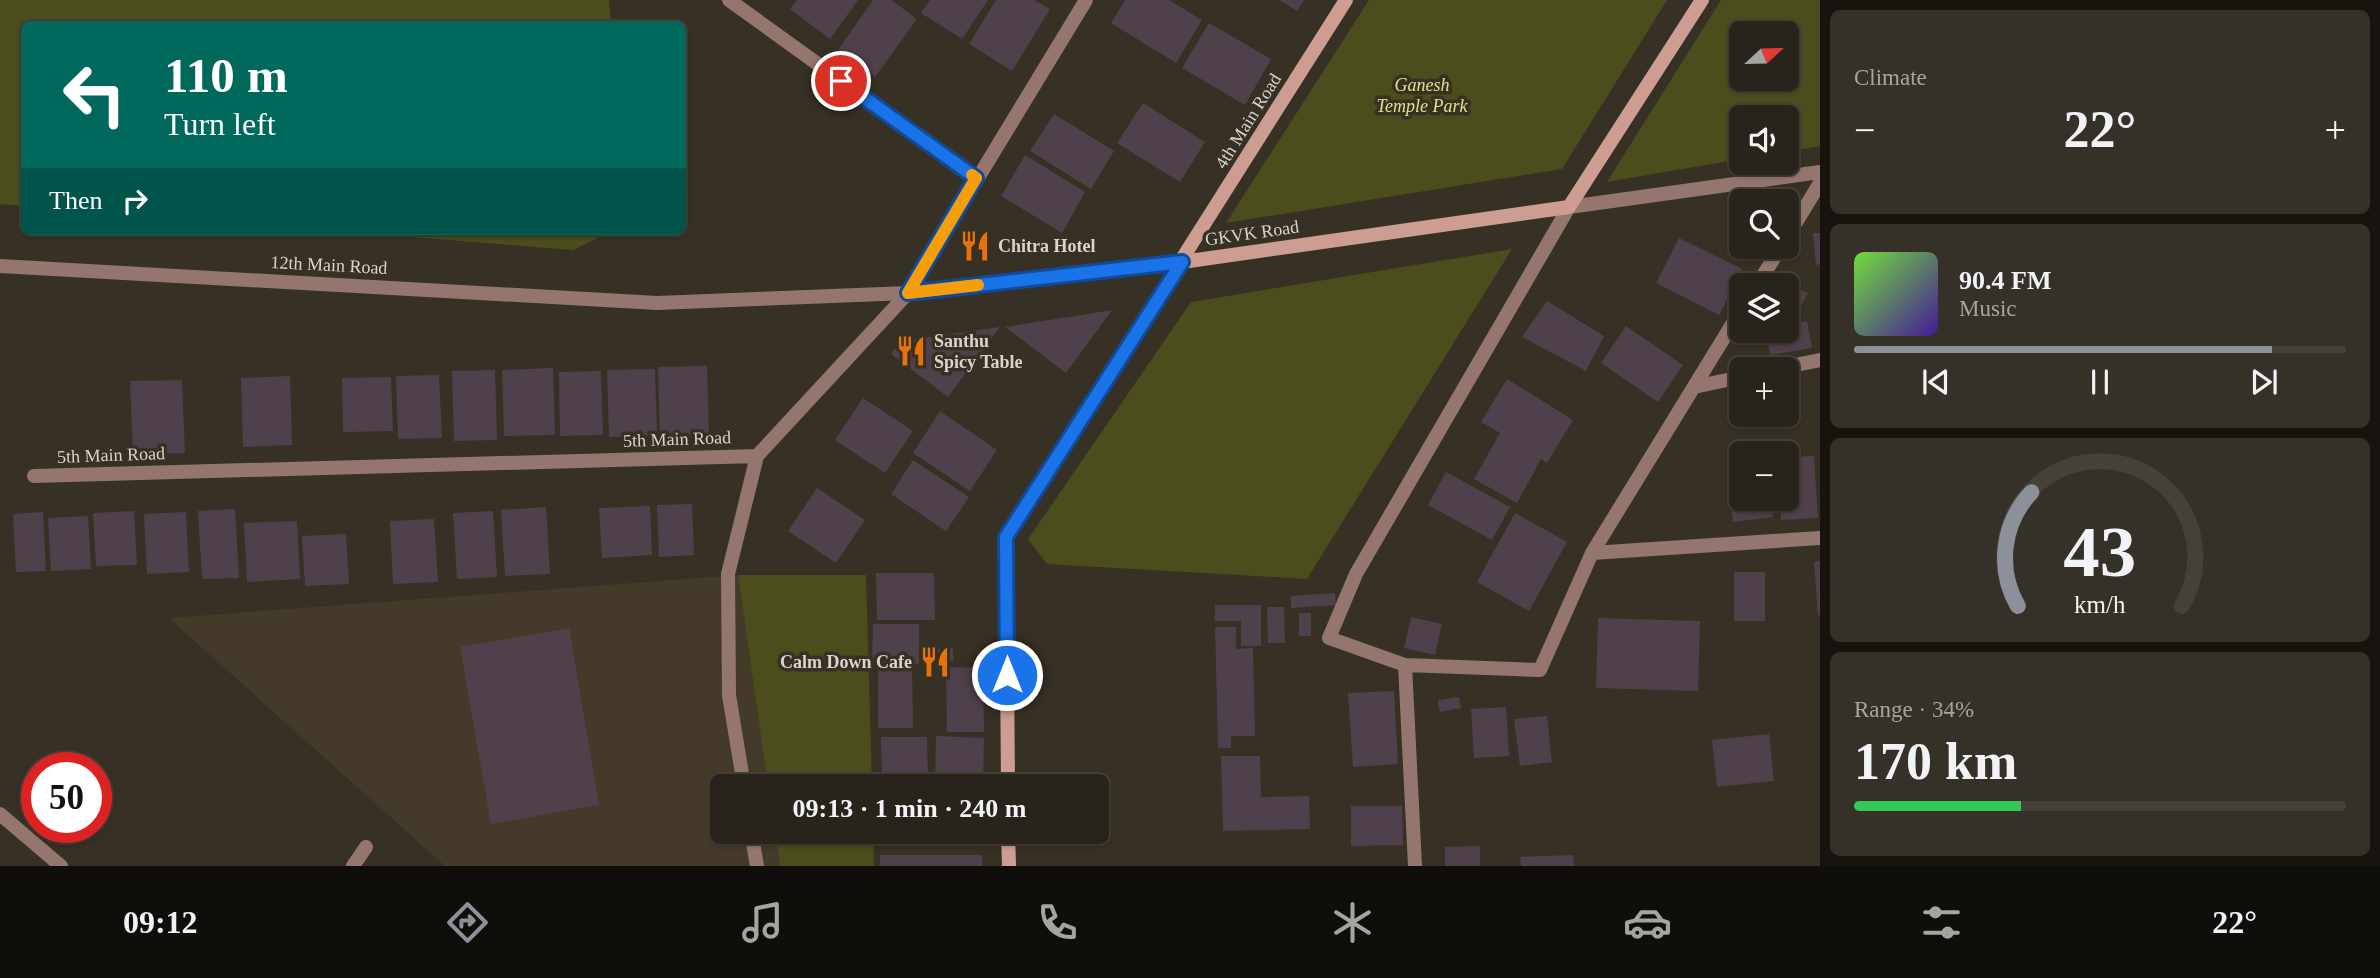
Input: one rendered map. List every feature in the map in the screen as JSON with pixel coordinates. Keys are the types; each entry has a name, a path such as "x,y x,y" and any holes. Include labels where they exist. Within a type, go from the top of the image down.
{"main road":[{"name":"4th Main Road","path":"1182,262 1346,0"},
{"path":"1569,207 1702,0"},
{"name":"GKVK Road","path":"1182,262 1569,207"},
{"path":"1008,774 1006,537 1182,262"},
{"path":"1008,844 1009,866"}],"street":[{"path":"729,0 976,178"},
{"path":"742,774 729,695 728,574 757,456 908,293 1086,0"},
{"path":"1729,330 1592,553 1541,670 1405,665 1329,638 1356,574 1569,207 1820,172"},
{"path":"1799,217 1820,183"},
{"name":"12th Main Road","path":"0,266 656,303 908,293 1182,262"},
{"path":"1799,364 1820,360"},
{"path":"1694,387 1729,380"},
{"name":"5th Main Road","path":"34,476 757,456"},
{"path":"1592,553 1820,538"},
{"path":"1405,665 1415,866"},
{"path":"0,814 61,866"},
{"path":"753,844 757,866"},
{"path":"353,866 366,847"}],"shaded area":[{"path":"738,575 766,774 710,774 710,844 777,844 780,866 445,866 169,618"}],"green space":[{"path":"0,0 609,0 611,21 21,21 21,206 0,204"},
{"name":"Ganesh Temple Park","path":"1369,0 1667,0 1562,169 1226,223"},
{"path":"1721,0 1820,0 1820,146 1799,150 1799,105 1729,105 1729,161 1607,182"},
{"path":"387,235 603,235 573,250"},
{"path":"1512,249 1307,579 1047,564 1028,539 1191,302"},
{"path":"738,575 866,575 872,774 766,774"},
{"path":"777,844 873,844 874,866 780,866"}],"building":[{"path":"797,0 858,0 830,39 790,9"},
{"path":"873,0 891,0 917,19 875,77 838,50"},
{"path":"930,0 988,0 962,39 921,13"},
{"path":"996,0 1034,0 1050,9 1012,71 969,44"},
{"path":"1125,0 1169,0 1202,20 1176,63 1111,23"},
{"path":"1279,0 1304,0 1297,11"},
{"path":"1209,23 1271,59 1245,105 1182,68"},
{"path":"1143,103 1205,142 1180,182 1117,143"},
{"path":"1054,114 1114,151 1091,189 1030,151"},
{"path":"1025,155 1085,192 1062,233 1001,196"},
{"path":"1813,233 1820,233 1820,264 1816,265"},
{"path":"1679,238 1742,269 1740,273 1729,273 1729,295 1719,315 1656,283"},
{"path":"1799,289 1808,293 1799,310"},
{"path":"1547,301 1604,336 1586,371 1522,337"},
{"path":"1112,310 1066,373 1005,327"},
{"path":"1807,321 1812,348 1770,355 1768,343 1799,343 1799,322"},
{"path":"1626,326 1683,365 1658,402 1601,363"},
{"path":"1000,327 948,397 891,354 901,341"},
{"path":"707,366 709,436 660,437 658,367"},
{"path":"553,368 555,435 504,436 502,370"},
{"path":"655,369 657,436 609,437 607,370"},
{"path":"495,370 497,440 454,441 452,371"},
{"path":"601,371 603,435 560,436 559,372"},
{"path":"439,375 442,438 398,439 396,376"},
{"path":"290,376 292,445 243,447 241,378"},
{"path":"391,377 393,431 343,432 342,378"},
{"path":"1507,379 1573,420 1547,463 1541,459 1517,503 1474,479 1500,433 1481,422"},
{"path":"182,380 185,453 133,455 130,381"},
{"path":"863,398 913,431 885,473 835,440"},
{"path":"940,411 997,450 970,491 913,453"},
{"path":"1814,456 1818,518 1781,520 1781,511 1799,511 1799,457"},
{"path":"913,460 969,497 946,531 891,494"},
{"path":"1446,472 1510,507 1492,540 1428,505"},
{"path":"817,488 865,520 836,563 788,531"},
{"path":"692,504 694,555 659,557 657,505"},
{"path":"650,506 652,555 602,558 599,508"},
{"path":"546,507 550,574 505,576 501,510"},
{"path":"235,509 239,578 202,579 198,511"},
{"path":"134,511 137,565 96,566 93,513"},
{"path":"493,511 497,577 457,579 453,513"},
{"path":"1732,511 1772,511 1773,517 1733,522"},
{"path":"43,512 46,571 16,572 13,514"},
{"path":"186,512 189,572 147,574 144,514"},
{"path":"1515,513 1567,542 1529,611 1477,582"},
{"path":"88,516 91,569 51,571 48,518"},
{"path":"434,519 438,582 393,584 390,521"},
{"path":"297,521 300,579 247,582 244,523"},
{"path":"346,534 349,584 305,586 302,536"},
{"path":"1820,561 1820,615 1818,615 1814,562"},
{"path":"1734,572 1765,572 1765,621 1734,621"},
{"path":"876,573 934,573 935,620 877,620"},
{"path":"1335,593 1336,605 1291,608 1291,596"},
{"path":"1215,605 1261,605 1261,646 1241,646 1241,621 1215,621"},
{"path":"1267,607 1284,607 1285,643 1268,643"},
{"path":"1299,613 1311,613 1311,636 1299,636"},
{"path":"1411,617 1442,624 1435,655 1404,648"},
{"path":"1598,618 1700,621 1698,691 1596,688"},
{"path":"873,624 919,624 919,664 872,663"},
{"path":"1215,627 1236,627 1236,649 1253,648 1255,736 1231,736 1231,748 1218,748"},
{"path":"569,628 599,805 491,824 460,647"},
{"path":"953,648 953,661 928,663 927,650"},
{"path":"878,665 912,665 913,728 878,728"},
{"path":"946,667 983,668 984,732 947,732"},
{"path":"1394,691 1398,764 1353,767 1348,693"},
{"path":"1459,697 1461,708 1440,712 1438,700"},
{"path":"1506,707 1509,756 1474,758 1471,709"},
{"path":"1547,716 1552,762 1520,766 1514,719"},
{"path":"1769,734 1774,781 1717,787 1712,740"},
{"path":"936,736 984,738 983,774 935,774"},
{"path":"881,737 927,737 928,774 882,774"},
{"path":"1221,756 1260,756 1261,797 1309,796 1310,829 1223,831"},
{"path":"1351,806 1402,806 1403,845 1351,846"},
{"path":"1480,846 1480,866 1445,866 1445,847"},
{"path":"880,855 982,855 982,866 880,866"},
{"path":"1573,855 1574,866 1521,866 1520,857"}],"slow traffic":[{"path":"972,175 976,178 908,293 978,285"}],"place":[{"name":"Chitra Hotel","path":"975,246"},
{"name":"Santhu Spicy Table","path":"911,351"},
{"name":"Calm Down Cafe","path":"935,662"}],"route":[{"path":"841,81 976,178 908,293 1182,262 1006,537 1007,675"}]}
